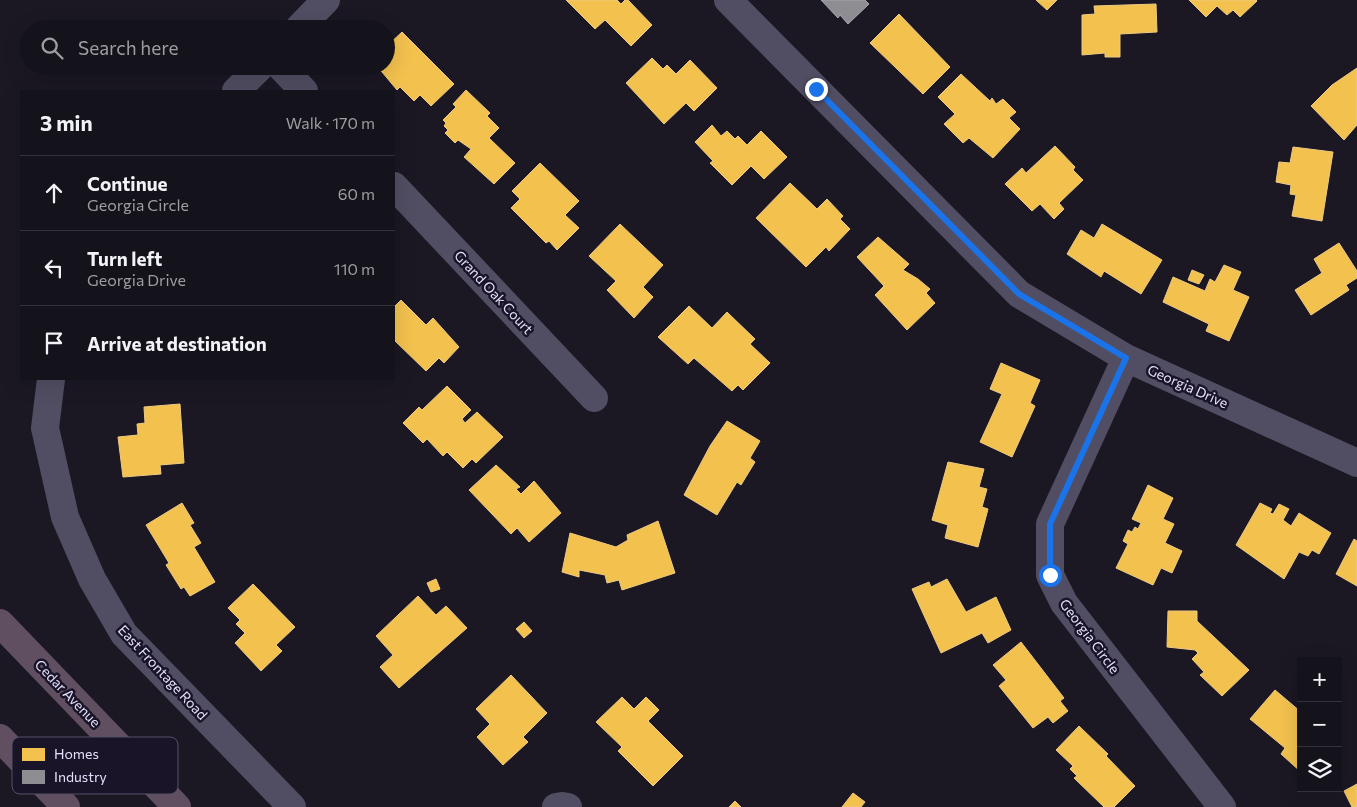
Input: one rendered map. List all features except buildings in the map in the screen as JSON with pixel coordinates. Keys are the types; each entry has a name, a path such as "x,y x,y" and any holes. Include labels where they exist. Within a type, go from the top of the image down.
{"highway":[{"name":"Cedar Avenue","path":"0,623 110,737"},
{"path":"0,738 12,751"},
{"path":"54,794 66,807"},
{"name":"Cedar Avenue","path":"164,794 177,807"}],"street":[{"path":"307,20 326,0"},
{"name":"Georgia Drive","path":"728,0 1019,294 1126,358 1357,463"},
{"path":"237,90 252,75"},
{"path":"289,75 303,90"},
{"name":"Grand Oak Court","path":"395,187 594,398"},
{"name":"Georgia Circle","path":"1126,358 1050,524 1050,575 1064,603 1222,807"},
{"name":"East Frontage Road","path":"51,380 45,428 65,517 92,579 124,634 292,807"},
{"path":"556,807 568,807"}],"route":[{"path":"816,89 1019,294 1126,358 1050,524 1050,575"}]}
